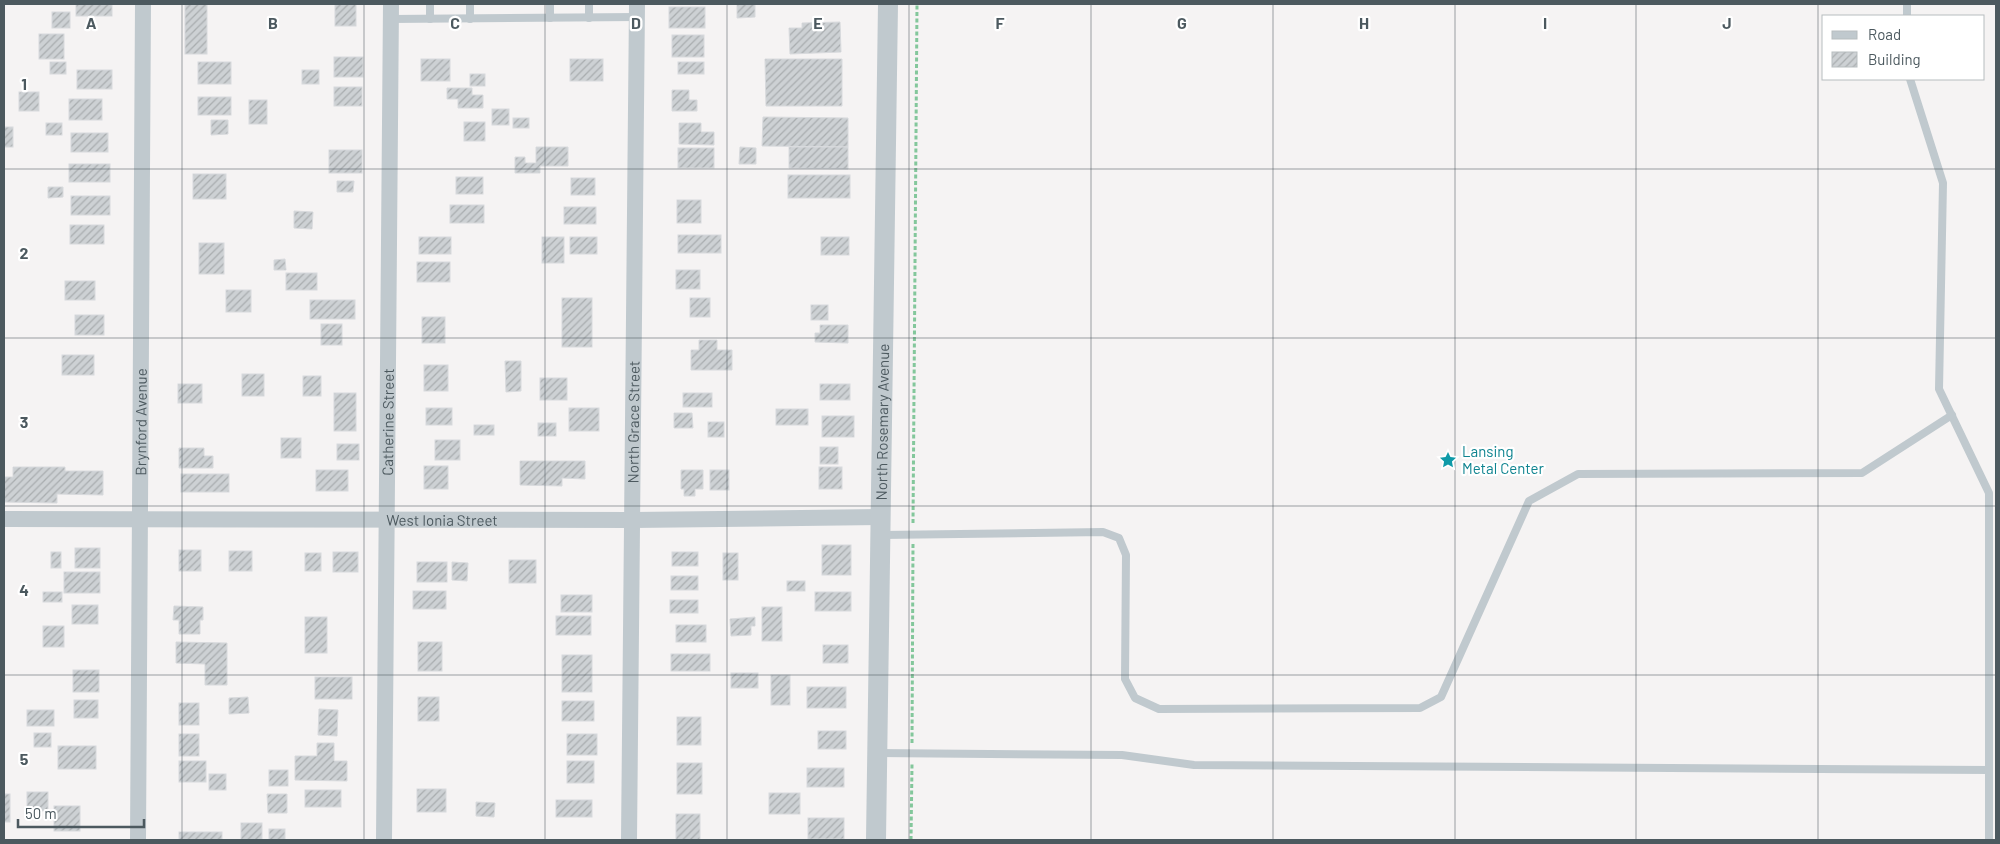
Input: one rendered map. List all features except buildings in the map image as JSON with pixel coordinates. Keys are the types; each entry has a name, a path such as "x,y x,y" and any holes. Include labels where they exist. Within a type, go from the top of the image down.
{"street":[{"name":"Brynford Avenue","path":"138,840 143,4"},
{"name":"North Rosemary Avenue","path":"876,840 888,4"},
{"name":"North Grace Street","path":"630,840 637,10"},
{"name":"Catherine Street","path":"384,840 385,519 391,12"},
{"name":"West Ionia Street","path":"4,519 633,520 880,526"}],"lane":[{"path":"430,4 430,19"},
{"path":"470,4 470,19"},
{"path":"550,4 550,18"},
{"path":"589,4 589,18"},
{"path":"391,12 430,19 470,19 589,18 637,10"},
{"path":"1910,80 1943,183 1939,389 1990,492 1990,840"},
{"path":"880,526 913,534 1103,532 1119,538 1126,555 1125,679 1134,698 1159,709 1420,708 1441,698 1529,502 1578,474 1862,473 1952,415"},
{"path":"877,753 1122,755 1194,765 1990,770"}],"path":[{"path":"911,840 917,4"}],"place":[{"name":"Lansing Metal Center","path":"1448,460"}]}
